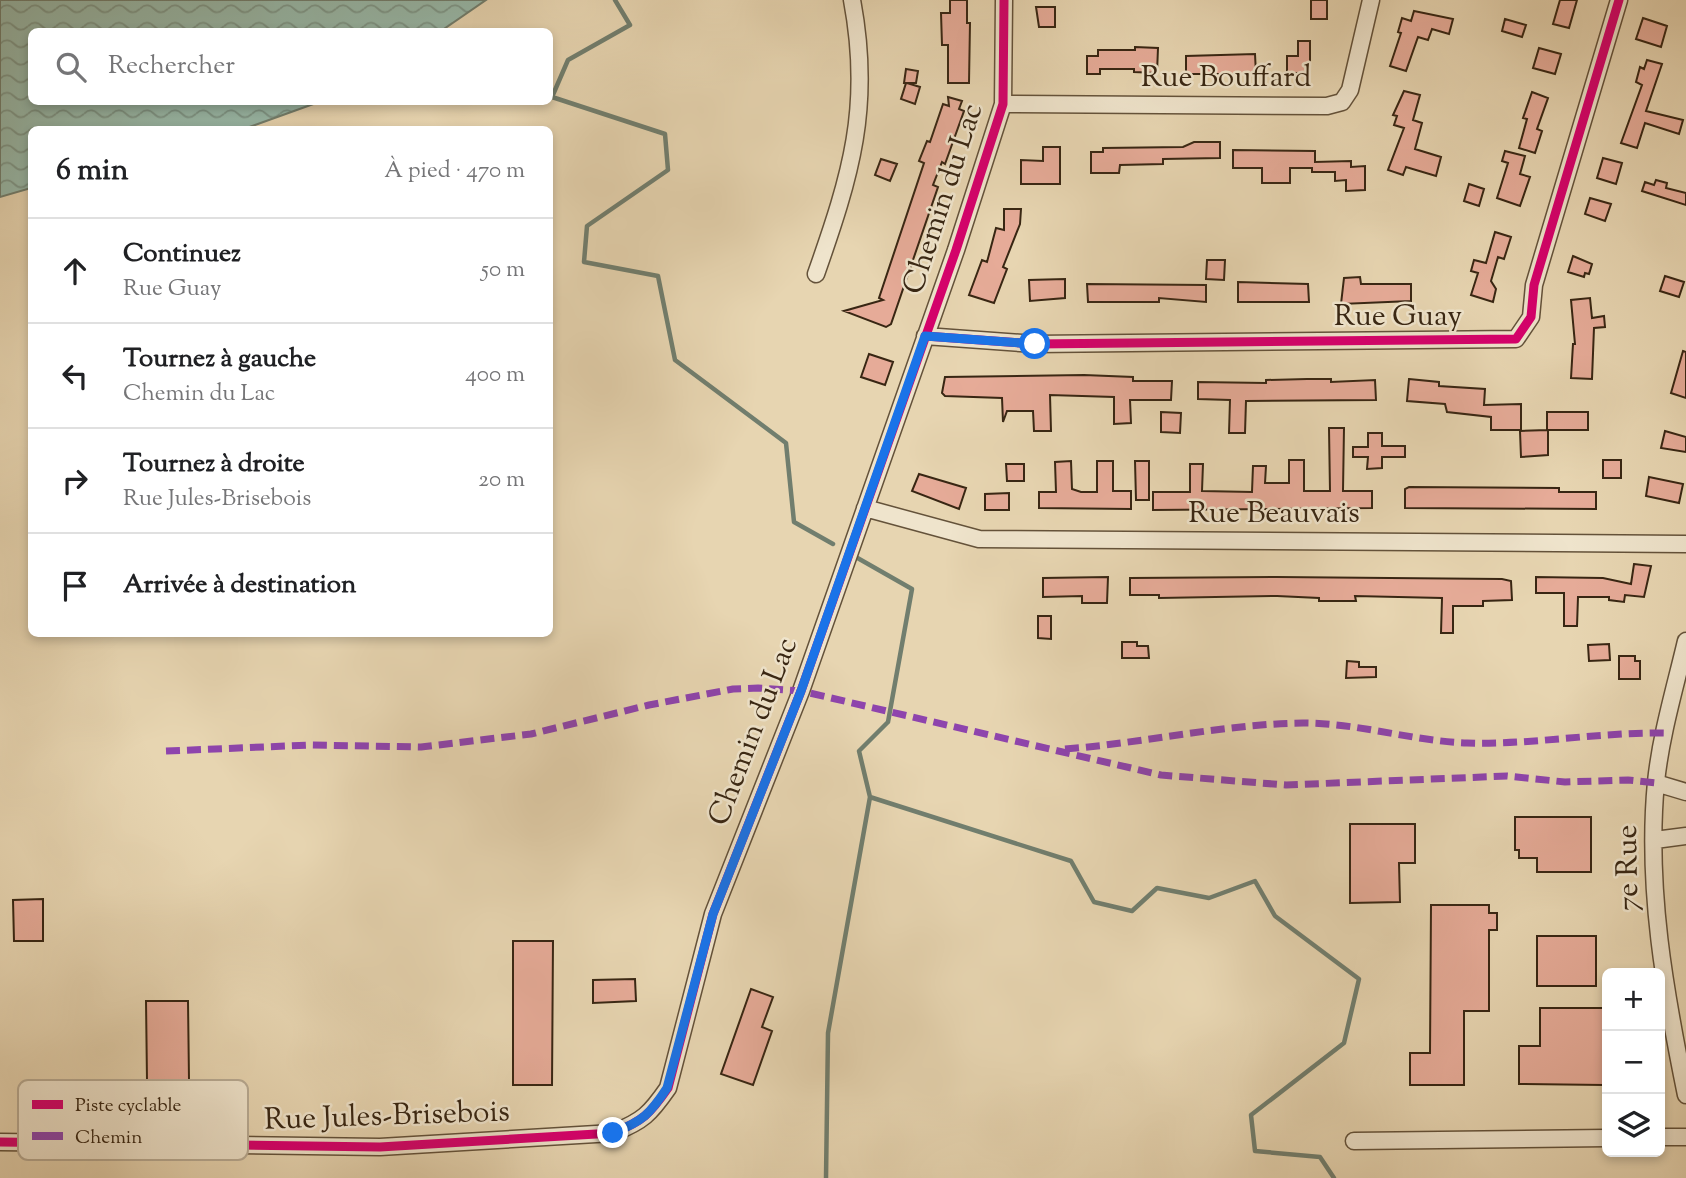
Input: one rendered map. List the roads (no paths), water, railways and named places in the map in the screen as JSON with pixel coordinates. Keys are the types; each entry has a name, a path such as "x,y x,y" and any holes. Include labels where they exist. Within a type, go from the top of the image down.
{"street":[{"path":"816,274 843,199 859,129 860,75 852,0"},
{"name":"Chemin du Lac","path":"645,1118 667,1088 713,914 801,691 956,250 1003,104 1004,0"},
{"name":"Rue Bouffard","path":"1003,104 1327,106 1342,102 1350,90 1371,0"},
{"name":"Rue Guay","path":"925,336 1035,344 1517,339 1531,317 1534,285 1619,0"},
{"name":"Rue Beauvais","path":"866,508 979,539 1686,544"},
{"name":"7e Rue","path":"1686,641 1664,733 1656,783 1655,840 1658,928 1686,1095"},
{"path":"1656,783 1686,792"},
{"path":"1655,840 1686,836"},
{"name":"Rue Jules-Brisebois","path":"248,1145 380,1147 613,1133 645,1118"},
{"path":"1665,1137 1686,1137"},
{"path":"1354,1141 1602,1138"},
{"name":"Rue Jules-Brisebois","path":"0,1142 18,1142"}],"water":[{"path":"0,0 486,0 445,28 28,28 28,105 311,105 252,126 28,126 28,189 0,197"}],"waterway":[{"path":"553,95 568,60 630,25 615,0"},
{"path":"553,97 665,134 668,170 587,226 584,262 658,276 675,360 786,443 794,522 833,544"},
{"path":"826,1178 828,1033 870,797 859,751 888,722 912,589 854,556"},
{"path":"870,797 1071,861 1094,902 1132,911 1157,888 1209,898 1255,881 1275,916 1359,979 1344,1043 1251,1115 1255,1151 1320,1157 1334,1178"}]}
